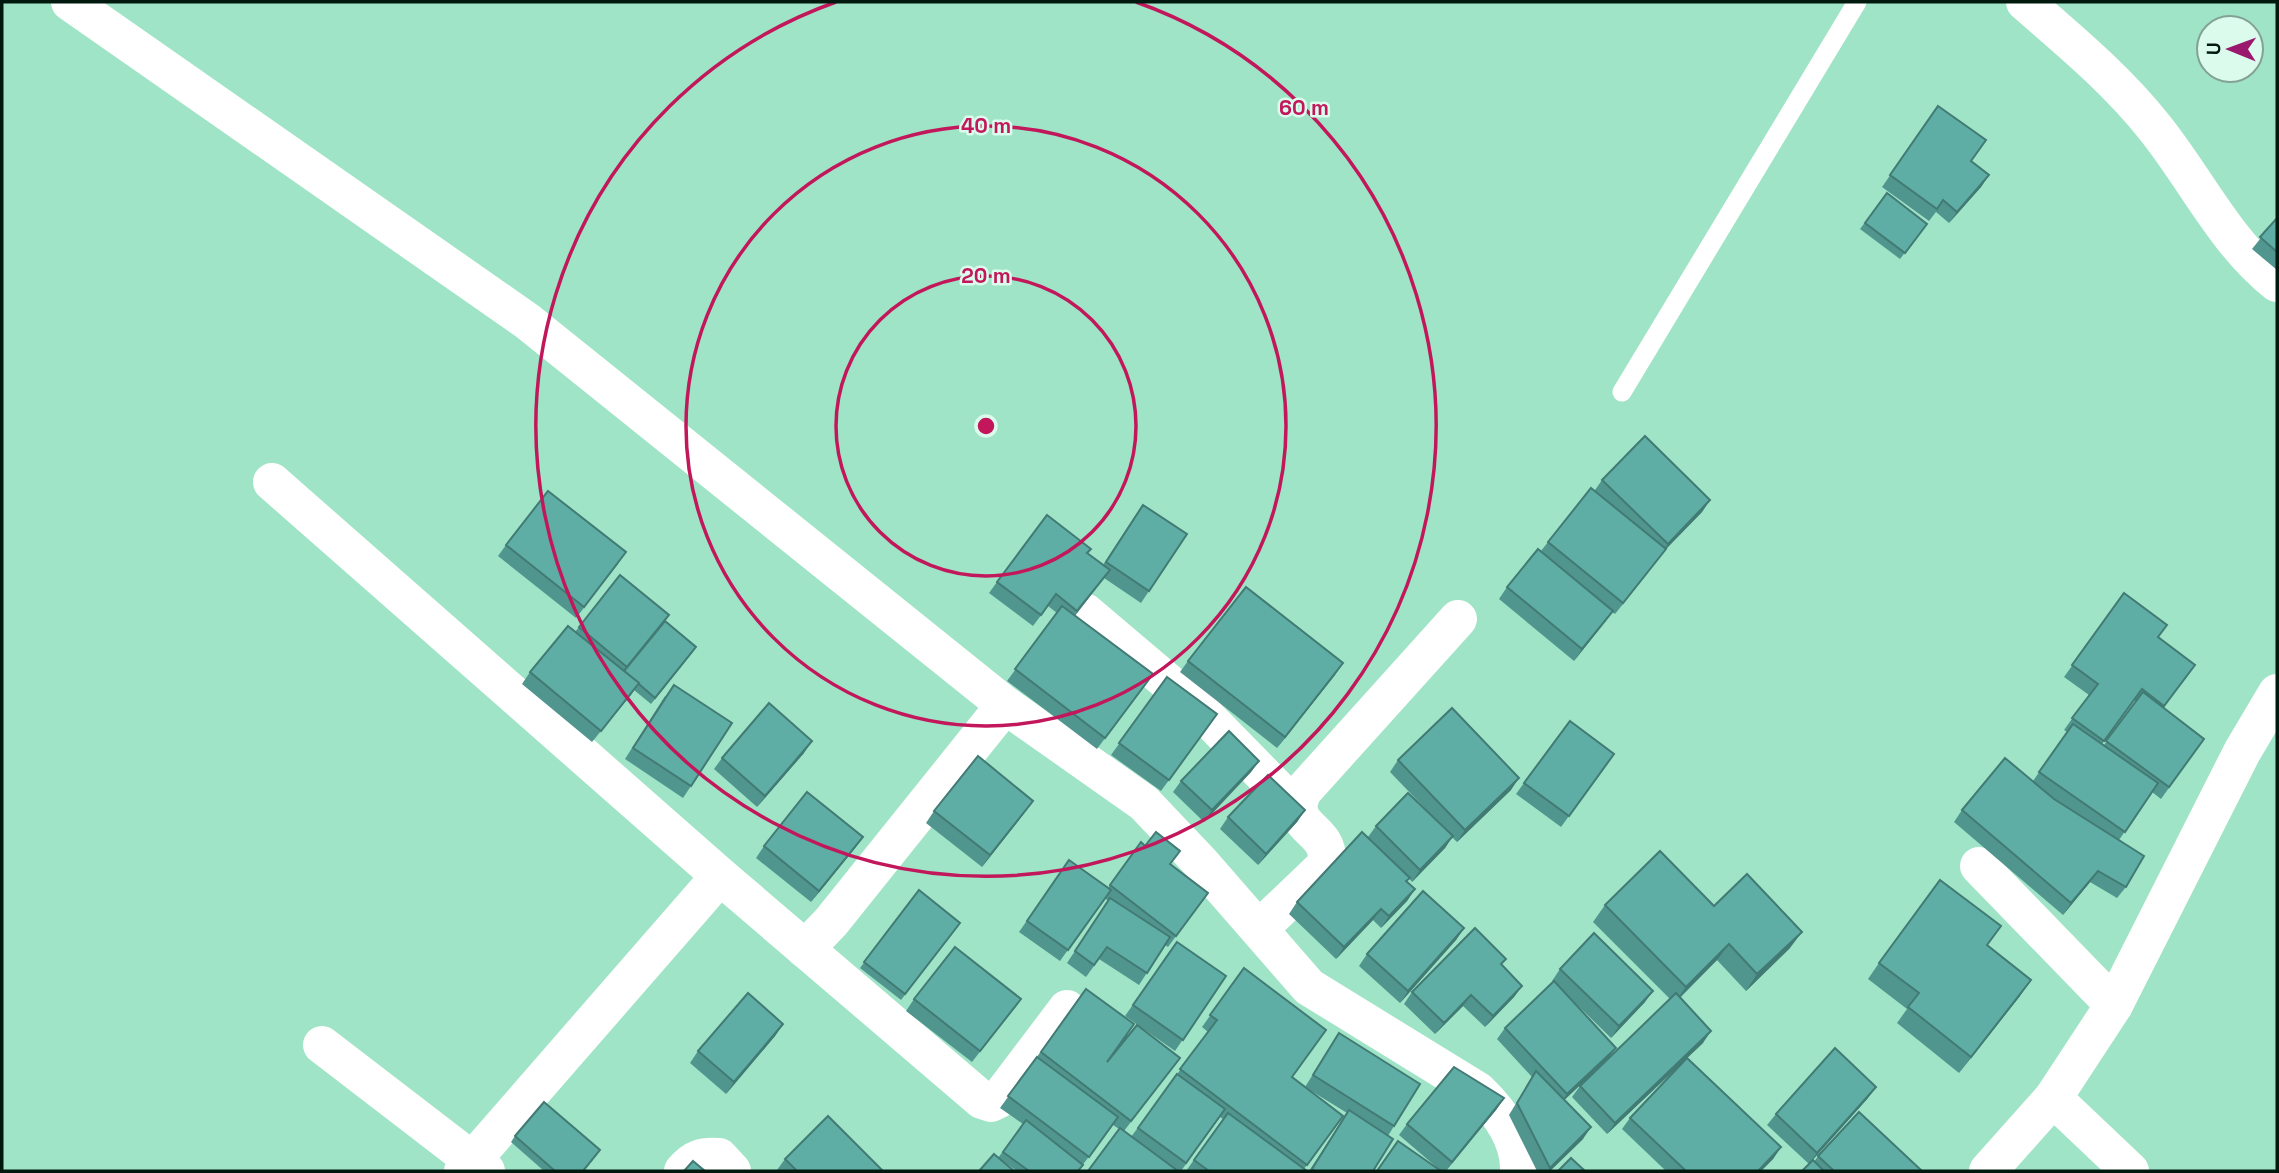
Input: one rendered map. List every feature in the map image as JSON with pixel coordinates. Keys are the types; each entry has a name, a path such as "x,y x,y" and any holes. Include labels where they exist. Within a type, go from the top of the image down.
{"street":[{"path":"70,2 527,321 1005,705 1144,803 1308,987 1478,1091 1497,1109 1511,1133 1518,1155 1519,1171"},
{"path":"2025,2 2075,43 2119,86 2155,128 2230,235 2246,254 2277,282"},
{"path":"272,482 720,876 986,1102 999,1100 1067,1009"},
{"path":"1085,612 1197,707 1298,810"},
{"path":"1259,929 1326,865 1328,853 1324,842 1301,819 1298,800 1311,780 1458,619"},
{"path":"1988,1171 2053,1098 2114,1005 2242,752 2277,693"},
{"path":"805,949 831,922 1005,705"},
{"path":"1979,866 2114,1005"},
{"path":"323,1045 473,1168 720,876"},
{"path":"2053,1098 2130,1171"},
{"path":"683,1171 692,1160 705,1157 719,1157 732,1171"}],"lane":[{"path":"1622,392 1857,2"}],"building":[{"path":"1938,106 1986,140 1971,161 1989,175 1957,212 1943,200 1937,209 1890,175"},
{"path":"1887,193 1927,224 1905,253 1865,223"},
{"path":"2277,218 2277,252 2260,237"},
{"path":"1645,436 1710,500 1668,544 1602,480"},
{"path":"1591,488 1666,549 1623,603 1548,542"},
{"path":"548,491 626,552 584,607 506,545"},
{"path":"1143,505 1187,534 1149,591 1106,562"},
{"path":"1047,515 1091,549 1087,553 1110,570 1077,611 1056,594 1041,615 997,582"},
{"path":"1538,549 1613,611 1582,649 1507,587"},
{"path":"620,575 669,615 627,667 579,627"},
{"path":"1246,587 1343,663 1285,737 1188,661"},
{"path":"2124,593 2167,625 2158,637 2195,665 2164,706 2142,689 2104,741 2072,718 2098,684 2072,665"},
{"path":"1062,606 1153,674 1105,738 1015,669"},
{"path":"665,621 696,647 655,698 624,671"},
{"path":"568,626 639,683 601,731 530,672"},
{"path":"1167,677 1217,714 1169,780 1119,743"},
{"path":"674,685 732,723 691,786 633,748"},
{"path":"2143,692 2204,739 2169,787 2106,741"},
{"path":"769,703 812,741 765,796 722,758"},
{"path":"1452,708 1519,778 1465,830 1398,760"},
{"path":"1570,721 1614,754 1569,816 1524,783"},
{"path":"2073,724 2158,783 2125,832 2039,772"},
{"path":"1229,731 1259,761 1212,810 1181,781"},
{"path":"978,756 1033,801 990,855 934,811"},
{"path":"2005,758 2054,799 2144,856 2126,887 2098,871 2071,903 1962,810"},
{"path":"1268,775 1305,810 1266,854 1228,817"},
{"path":"807,792 863,837 819,891 764,846"},
{"path":"1408,793 1453,836 1420,870 1376,826"},
{"path":"1156,832 1180,851 1170,864 1208,893 1176,936 1110,885 1141,842 1145,846"},
{"path":"1362,832 1410,878 1406,881 1415,889 1389,916 1381,909 1344,947 1297,902"},
{"path":"1660,851 1714,906 1747,874 1802,932 1757,974 1729,944 1686,987 1605,905"},
{"path":"1069,860 1111,890 1068,950 1027,921"},
{"path":"1940,880 2001,926 1987,945 2031,980 1971,1057 1908,1007 1919,993 1879,963"},
{"path":"919,890 960,923 905,994 864,962"},
{"path":"1423,891 1464,928 1408,991 1367,954"},
{"path":"1110,898 1170,937 1147,973 1107,947 1094,965 1075,951"},
{"path":"1475,928 1506,959 1501,964 1522,986 1493,1016 1471,995 1444,1023 1412,992"},
{"path":"1594,933 1653,991 1619,1026 1560,969"},
{"path":"1177,942 1226,976 1183,1040 1133,1005"},
{"path":"955,947 1021,999 980,1051 914,999"},
{"path":"1244,968 1326,1030 1292,1077 1343,1116 1307,1165 1180,1069 1217,1020 1210,1015"},
{"path":"1554,981 1616,1048 1567,1094 1505,1028"},
{"path":"1086,989 1134,1024 1107,1062 1137,1025 1180,1058 1131,1121 1041,1052"},
{"path":"748,993 783,1024 734,1082 698,1051"},
{"path":"1676,993 1711,1031 1615,1123 1580,1086"},
{"path":"1339,1033 1420,1084 1394,1126 1313,1075"},
{"path":"1835,1048 1876,1087 1817,1153 1776,1114"},
{"path":"1037,1057 1118,1117 1089,1157 1008,1096"},
{"path":"1687,1058 1781,1147 1758,1171 1686,1171 1630,1118"},
{"path":"1454,1067 1504,1098 1452,1162 1407,1124"},
{"path":"1536,1071 1591,1127 1550,1168 1517,1103"},
{"path":"1177,1074 1225,1109 1186,1163 1138,1128"},
{"path":"544,1102 600,1150 583,1171 555,1171 515,1136"},
{"path":"1349,1110 1393,1139 1373,1171 1315,1171 1312,1169"},
{"path":"1859,1112 1922,1171 1834,1171 1818,1156"},
{"path":"1228,1113 1307,1171 1209,1171 1194,1160"},
{"path":"828,1116 883,1171 797,1171 785,1159"},
{"path":"1026,1120 1083,1165 1078,1171 1029,1171 1003,1152"},
{"path":"1120,1128 1178,1171 1088,1171"},
{"path":"1398,1141 1441,1171 1377,1171"},
{"path":"994,1154 1014,1171 979,1171"},
{"path":"1571,1158 1585,1171 1558,1171"},
{"path":"1813,1160 1824,1171 1802,1171"},
{"path":"693,1161 705,1171 684,1171"}]}
